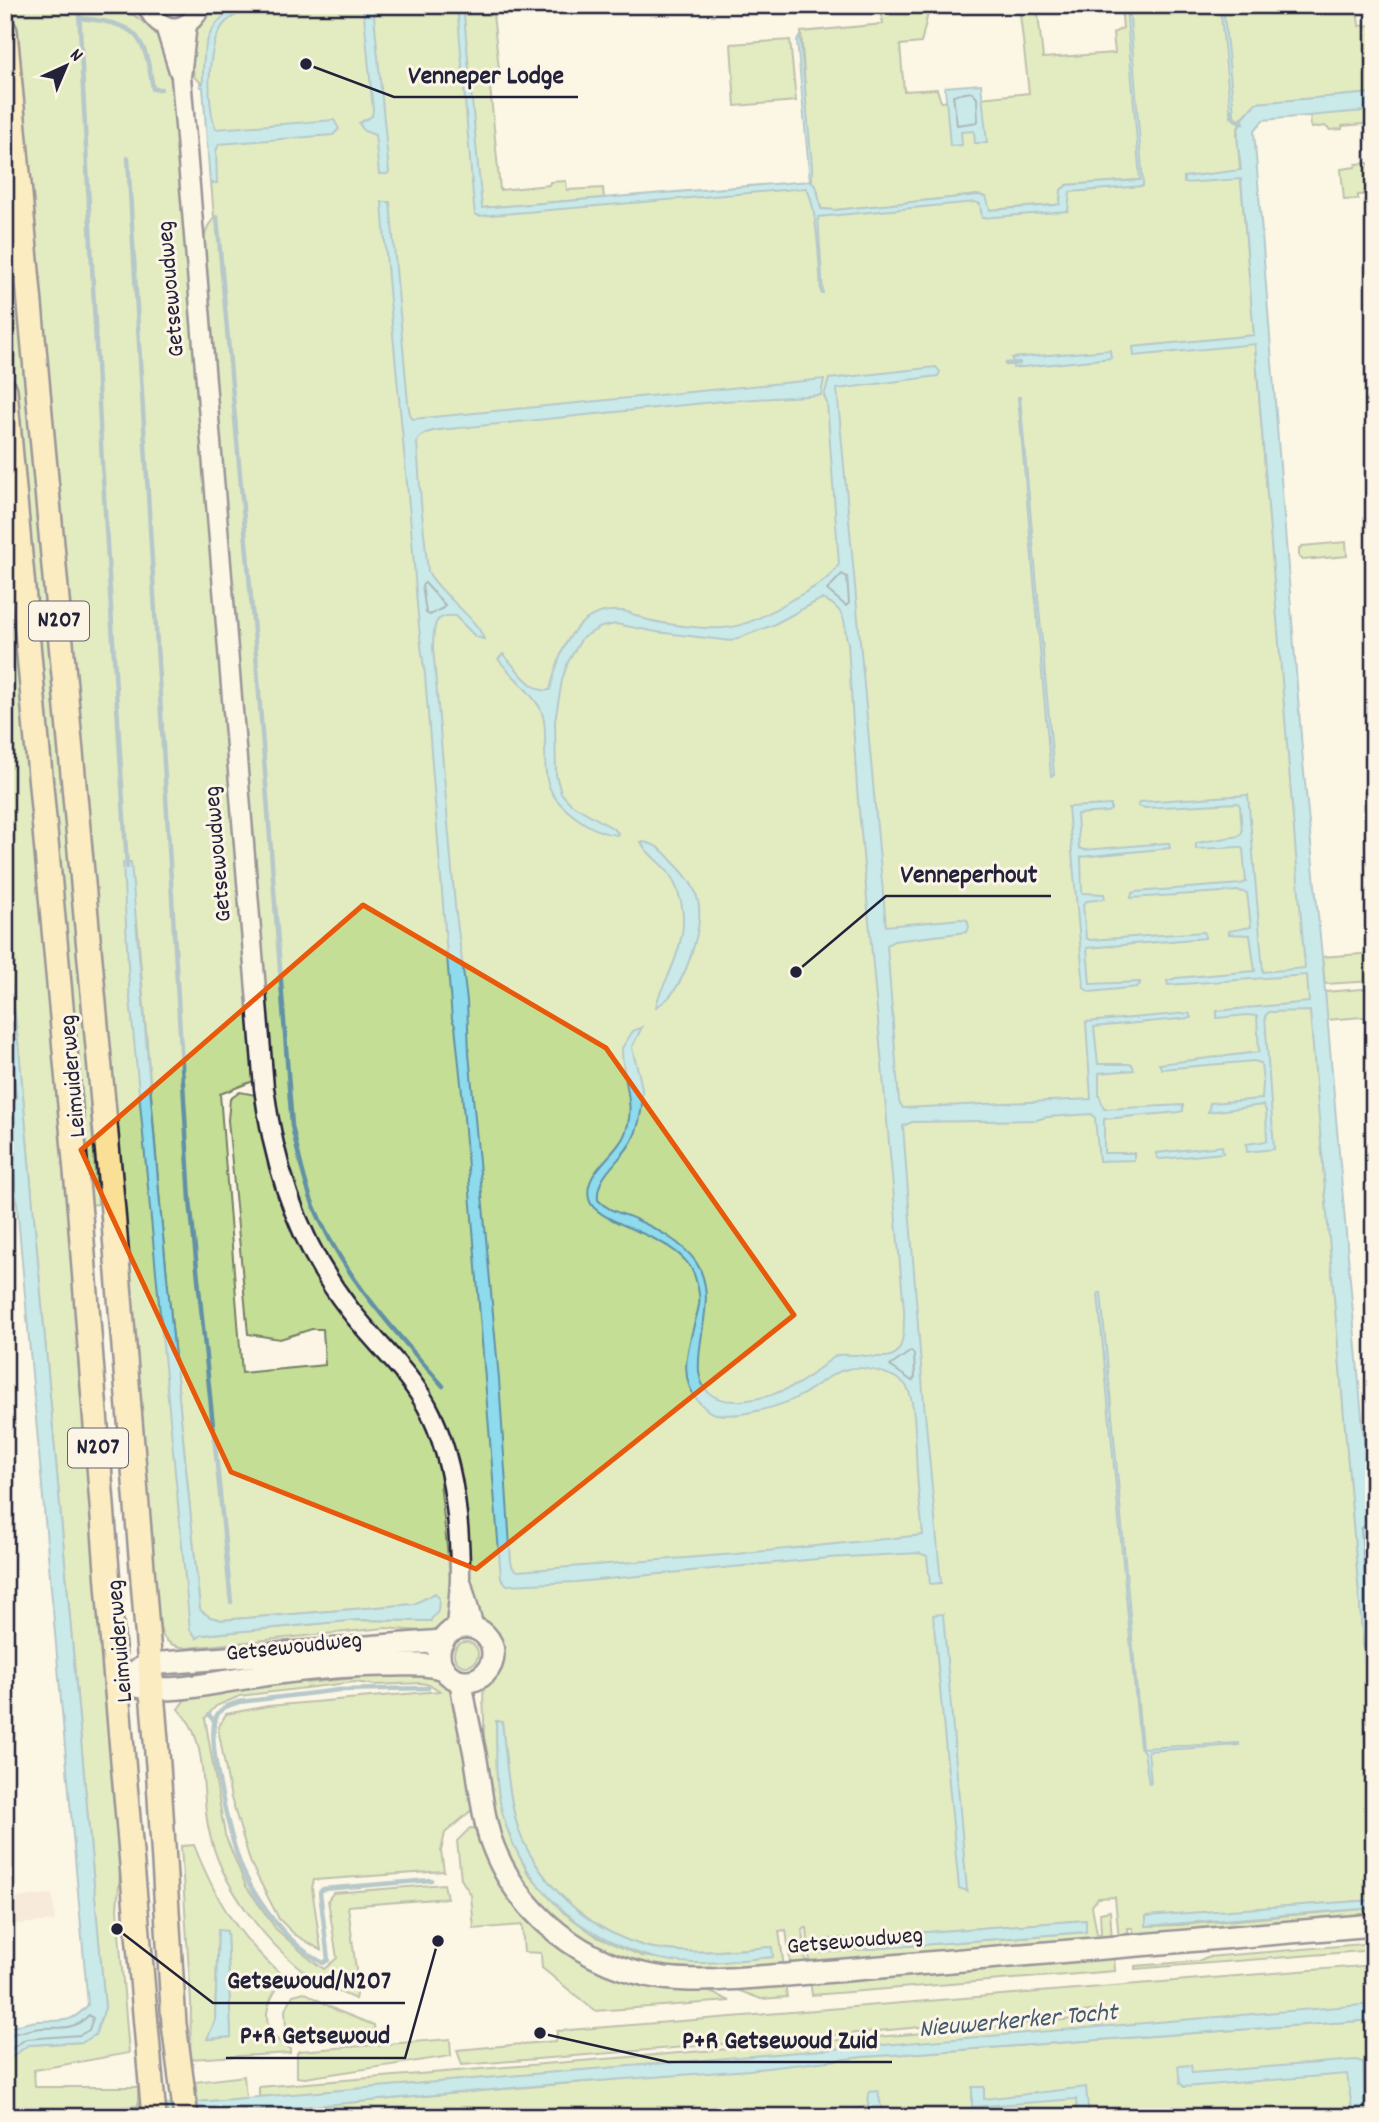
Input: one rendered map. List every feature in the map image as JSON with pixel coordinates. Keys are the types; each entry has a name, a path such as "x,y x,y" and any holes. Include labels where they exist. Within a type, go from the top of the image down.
{"main road":[{"name":"Leimuiderweg","path":"5,31 112,1197 174,2024 185,2106"},
{"name":"Leimuiderweg","path":"5,390 80,1215 153,2108"},
{"name":"Getsewoudweg","path":"149,1664 458,1633"},
{"path":"458,1633 488,1638 493,1650 491,1666 461,1676 439,1655 458,1633"},
{"path":"117,1682 149,1664"},
{"name":"Getsewoudweg","path":"117,1682 150,1689 174,1689 286,1672 353,1666 427,1665 461,1676 465,1714 490,1837 518,1892 547,1924 574,1946 604,1962 647,1975 705,1980 787,1975 1374,1925"}],"street":[{"path":"146,6 154,19 172,28 194,19 201,5"},
{"name":"Getsewoudweg","path":"187,24 181,77 269,1127 289,1199 319,1263 350,1310 419,1393 440,1436 453,1488 460,1577 458,1633"},
{"name":"Getsewoudweg","path":"165,26 181,77"}],"highlighted area":[{"path":"363,905 606,1048 794,1315 476,1569 231,1472 81,1150"}],"shaded area":[{"path":"52,1894 55,1921 5,1925 5,1899"}],"green space":[{"path":"73,3 117,7 141,20 155,33 166,53 176,101 256,1080 220,1094 242,1373 325,1365 323,1329 312,1329 280,1339 248,1334 228,1120 230,1099 240,1092 256,1095 276,1180 428,1425 444,1478 440,1482 452,1594 448,1622 432,1632 385,1628 187,1648 175,1646 163,1636 153,1597 61,620 10,5","holes":["137,921 161,1216 200,1610 210,1617 222,1620 414,1604 430,1621 358,1620 202,1635 197,1638 129,987"]},
{"path":"213,5 492,5 500,78 490,86 500,190 566,181 567,190 603,188 604,198 481,208 481,212 811,185 817,215 984,197 987,214 1063,208 1062,191 1139,182 1067,185 1061,190 1060,204 1055,205 989,210 986,197 979,195 835,210 821,209 817,189 812,182 801,32 883,24 880,5 930,5 921,43 900,45 904,91 937,89 941,102 1029,93 1020,14 1010,9 1010,5 1037,5 1043,58 1115,53 1113,33 1123,28 1121,5 1357,5 1359,26 1374,25 1374,93 1256,103 1241,119 1237,132 1374,1773 1374,1900 1146,1917 1147,1926 1179,1925 1374,1908 1374,1919 1134,1938 1133,1928 1128,1928 1129,1939 1119,1940 1115,1897 1098,1898 1092,1906 1097,1934 1101,1934 1100,1913 1110,1911 1112,1940 810,1965 807,1928 803,1929 806,1964 791,1967 786,1930 779,1931 784,1967 722,1973 675,1973 627,1964 598,1952 572,1936 549,1916 513,1867 490,1808 485,1774 483,1692 499,1663 500,1651 495,1638 475,1610 465,1554 457,1476 450,1446 427,1394 349,1298 322,1256 293,1187 275,1115 201,247 208,226 214,218 203,84 195,78 191,58 196,30","holes":["496,1721 502,1722 512,1801 524,1844 546,1879 575,1909 609,1932 648,1947 694,1952 771,1947 773,1957 694,1963 642,1956 599,1938 564,1913 528,1874 508,1830 498,1791","1085,1920 1086,1932 817,1953 816,1943 824,1940"]},
{"path":"790,40 796,101 735,106 731,44"},
{"path":"1374,110 1374,123 1330,130 1325,126 1311,128 1310,115"},
{"path":"5,131 90,1042 90,1106 98,1204 87,1205 5,318"},
{"path":"1369,163 1369,166 1374,166 1374,194 1358,195 1358,199 1344,200 1341,169"},
{"path":"5,535 51,1001 82,1403 123,1835 117,1909 129,2053 34,2070 35,2087 138,2087 138,2106 18,2117 12,2112 8,2060 28,2045 82,2042 105,2008 19,1050 5,931"},
{"path":"1346,542 1347,556 1303,560 1299,557 1299,549 1302,546"},
{"path":"1374,953 1374,981 1325,984 1322,957"},
{"path":"1374,988 1374,1016 1327,1020 1325,992"},
{"path":"466,1642 475,1645 478,1654 475,1663 466,1666 457,1663 454,1654 457,1645"},
{"path":"358,1672 440,1676 453,1688 474,1808 445,1833 441,1851 444,1871 314,1880 312,1888 321,1950 294,1934 279,1919 251,1864 231,1798 218,1728 226,1714 268,1706 440,1691 422,1683 375,1685 355,1682 240,1696 216,1706 205,1718 225,1835 246,1886 276,1929 311,1960 324,1969 337,1958 328,1900 333,1893 444,1884 447,1898 348,1906 358,1986 355,1999 321,1983 302,1970 266,1935 235,1894 214,1849 208,1826 196,1738 190,1724 178,1709 186,1698 194,1693 300,1679 306,1683 357,1678"},
{"path":"470,1828 479,1829 561,1945 697,1986 730,2001 595,2011 542,1968 541,1953 524,1952 522,1925 474,1929 471,1895 461,1879 457,1841"},
{"path":"194,1845 211,1884 230,1917 254,1948 285,1978 272,1997 267,2016 272,2034 290,2049 290,2053 190,2059 191,2003 181,1846","holes":["218,1930 227,1932 231,2037 208,2039 215,2021"]},
{"path":"1374,1943 1374,1950 1135,1969 1135,1966 1198,1961 1207,1957"},
{"path":"1114,1956 1115,1971 812,1995 810,1979"},
{"path":"1374,1965 1372,2005 259,2097 259,2087 1117,2015 1103,2010 462,2065 457,2050 556,2041 557,2031"},
{"path":"785,1981 787,1997 761,1999 732,1988"},
{"path":"304,1992 338,2011 374,2025 375,2035 306,2040 296,2037 286,2028 285,2010 293,1995"},
{"path":"1374,2020 1374,2117 236,2117 236,2113 863,2057"},
{"path":"450,2039 451,2056 297,2077 299,2051"},
{"path":"244,2076 246,2098 198,2102 195,2082"}],"water":[{"path":"243,5 261,5 226,22 219,31 211,58 209,90 216,129 334,120 339,129 333,135 219,144 216,151 217,183 210,183 203,87 200,87 200,84 203,84 205,47 214,27 221,19"},
{"path":"363,5 373,5 389,172 387,174 379,174 375,135 364,131 359,123 372,116 373,110"},
{"path":"457,5 463,5 482,208 810,181 797,40 800,37 812,182 817,189 821,209 835,210 979,195 986,197 990,210 1055,205 1060,204 1061,190 1067,185 1140,180 1126,5 1129,5 1143,186 1070,192 1068,211 982,218 980,204 975,202 818,217 823,293 813,207 806,188 479,216 475,214 474,207"},
{"path":"1220,5 1223,5 1234,113 1231,117"},
{"path":"981,84 987,143 975,143 974,131 961,132 962,145 950,146 945,87"},
{"path":"1374,93 1374,110 1263,120 1254,131 1303,762 1373,1544 1374,1773 1310,1011 1269,1012 1265,1016 1274,1149 1247,1152 1246,1144 1267,1141 1266,1110 1263,1105 1208,1112 1210,1103 1262,1099 1261,1063 1254,1061 1162,1069 1159,1064 1259,1052 1257,1016 1217,1018 1217,1011 1309,1002 1307,975 1168,985 1167,981 1176,978 1255,971 1250,935 1229,934 1229,931 1251,927 1247,893 1238,891 1131,898 1135,892 1246,882 1243,849 1240,847 1196,849 1196,843 1239,836 1242,832 1238,803 1145,808 1138,806 1139,802 1248,795 1263,972 1305,968 1255,344 1134,356 1133,347 1254,335 1241,179 1184,183 1184,177 1241,170 1239,127 1256,103"},
{"path":"382,202 390,202 408,403 413,419 824,379 821,395 724,401 439,430 423,434 417,442 428,572 474,623 484,639 476,637 455,616 447,616 442,617 436,624 433,647 455,906 467,1001 469,1053 499,1379 511,1562 513,1568 518,1571 736,1554 923,1535 914,1416 910,1395 903,1382 880,1372 854,1368 830,1376 807,1392 770,1408 731,1415 710,1412 698,1401 687,1379 687,1354 699,1301 694,1274 685,1260 672,1249 595,1208 589,1199 588,1190 595,1173 619,1144 628,1125 629,1103 622,1048 633,1031 642,1027 632,1047 642,1093 639,1121 631,1143 601,1182 598,1200 668,1237 684,1248 696,1262 702,1275 706,1302 699,1358 699,1372 704,1387 713,1396 726,1400 756,1399 798,1384 837,1355 880,1357 897,1353 904,1330 904,1309 857,788 848,643 843,616 834,605 821,599 773,625 731,641 616,624 601,627 582,638 568,662 562,680 555,721 556,775 561,793 571,804 614,829 617,835 601,832 587,825 557,800 551,791 546,772 545,728 541,711 498,659 503,654 530,684 550,690 564,647 581,624 592,616 606,611 623,611 648,620 675,625 732,627 760,618 819,584 830,576 839,564 827,403 824,396 829,379 936,367 940,372 938,376 837,389 886,926 961,919 967,920 969,927 967,932 894,941 887,945 899,1102 903,1108 1091,1099 1086,1022 1189,1013 1191,1018 1094,1027 1098,1064 1132,1064 1134,1070 1099,1073 1099,1095 1104,1109 1183,1105 1183,1111 1179,1112 1104,1119 1104,1153 1134,1153 1134,1160 1099,1161 1095,1118 1092,1114 1036,1120 912,1122 903,1126 923,1392 941,1583 930,1584 927,1556 919,1553 828,1558 576,1582 507,1585 501,1578 462,1093 452,1019 425,675"},
{"path":"1110,350 1111,358 1013,368 1012,358"},
{"path":"1018,397 1054,775 1051,776"},
{"path":"1111,805 1111,810 1107,812 1077,814 1079,848 1084,850 1169,843 1170,848 1081,857 1082,893 1104,894 1105,899 1083,904 1086,938 1090,940 1204,932 1205,938 1087,948 1090,984 1140,982 1137,987 1090,992 1084,988 1068,807"},
{"path":"641,842 658,848 684,874 696,895 699,912 696,938 682,978 668,998 656,1007 679,948 683,914 678,890 672,878"},
{"path":"123,862 131,862 161,1216 200,1610 210,1617 222,1620 414,1604 435,1593 439,1598 438,1611 430,1621 358,1620 202,1635 197,1638 190,1630 129,987"},
{"path":"5,931 19,1050 105,2008 95,2035 83,2042 28,2045 8,2060 12,2112 18,2117 5,2117 5,2029 34,2022 71,2019 88,2005 5,1069"},
{"path":"1222,1146 1223,1153 1161,1159 1157,1158 1156,1153"},
{"path":"1098,1293 1101,1293 1142,1748 1239,1743 1148,1751 1149,1784 1144,1752 1140,1747"},
{"path":"943,1614 967,1891 959,1888 933,1615"},
{"path":"496,1721 502,1722 512,1801 524,1843 546,1878 575,1909 609,1932 648,1947 694,1952 772,1947 773,1957 703,1963 658,1958 624,1948 592,1932 564,1911 540,1886 520,1857 506,1825 497,1782"},
{"path":"1374,1900 1374,1908 1146,1926 1146,1916"},
{"path":"1086,1920 1086,1932 817,1953 816,1943 824,1940"},
{"path":"218,1930 227,1931 231,2037 207,2039 215,2021"},
{"path":"1374,2004 1374,2020 863,2057 749,2070 556,2084 236,2113 236,2117 219,2117 217,2113 167,2117 18,2117"},
{"path":"1356,2060 1363,2062 1365,2117 1353,2117 1347,2074 1184,2087 1180,2083 1178,2066 1191,2065 1192,2073"},
{"path":"972,2087 984,2087 984,2099 1086,2087 1089,2117 1077,2117 1076,2099 972,2107"},
{"path":"878,2091 883,2117 803,2117 868,2107 869,2092"}],"waterway":[{"path":"79,9 102,463 127,867"},
{"path":"79,18 113,23 134,34 146,54 153,89 161,89"},
{"path":"1231,111 1235,119 1243,123"},
{"path":"128,158 190,1200 231,1602"},
{"path":"217,217 256,654 292,1126 309,1195 338,1254 370,1300 443,1386"},
{"path":"1006,364 1019,363"},
{"path":"428,1688 339,1690 239,1702 221,1710 215,1720 213,1733 217,1772 243,1871 266,1911 287,1935 310,1955 323,1963 328,1960 320,1892 323,1889 431,1880"},
{"path":"209,1715 214,1721"}],"place":[{"name":"Venneper Lodge","path":"306,64"},
{"name":"Venneperhout","path":"796,972"},
{"name":"Getsewoud/N207","path":"117,1929"},
{"name":"P+R Getsewoud","path":"438,1941"},
{"name":"P+R Getsewoud Zuid","path":"540,2033"}],"water label":[{"name":"Nieuwerkerker Tocht","path":"1018,2022"}]}
